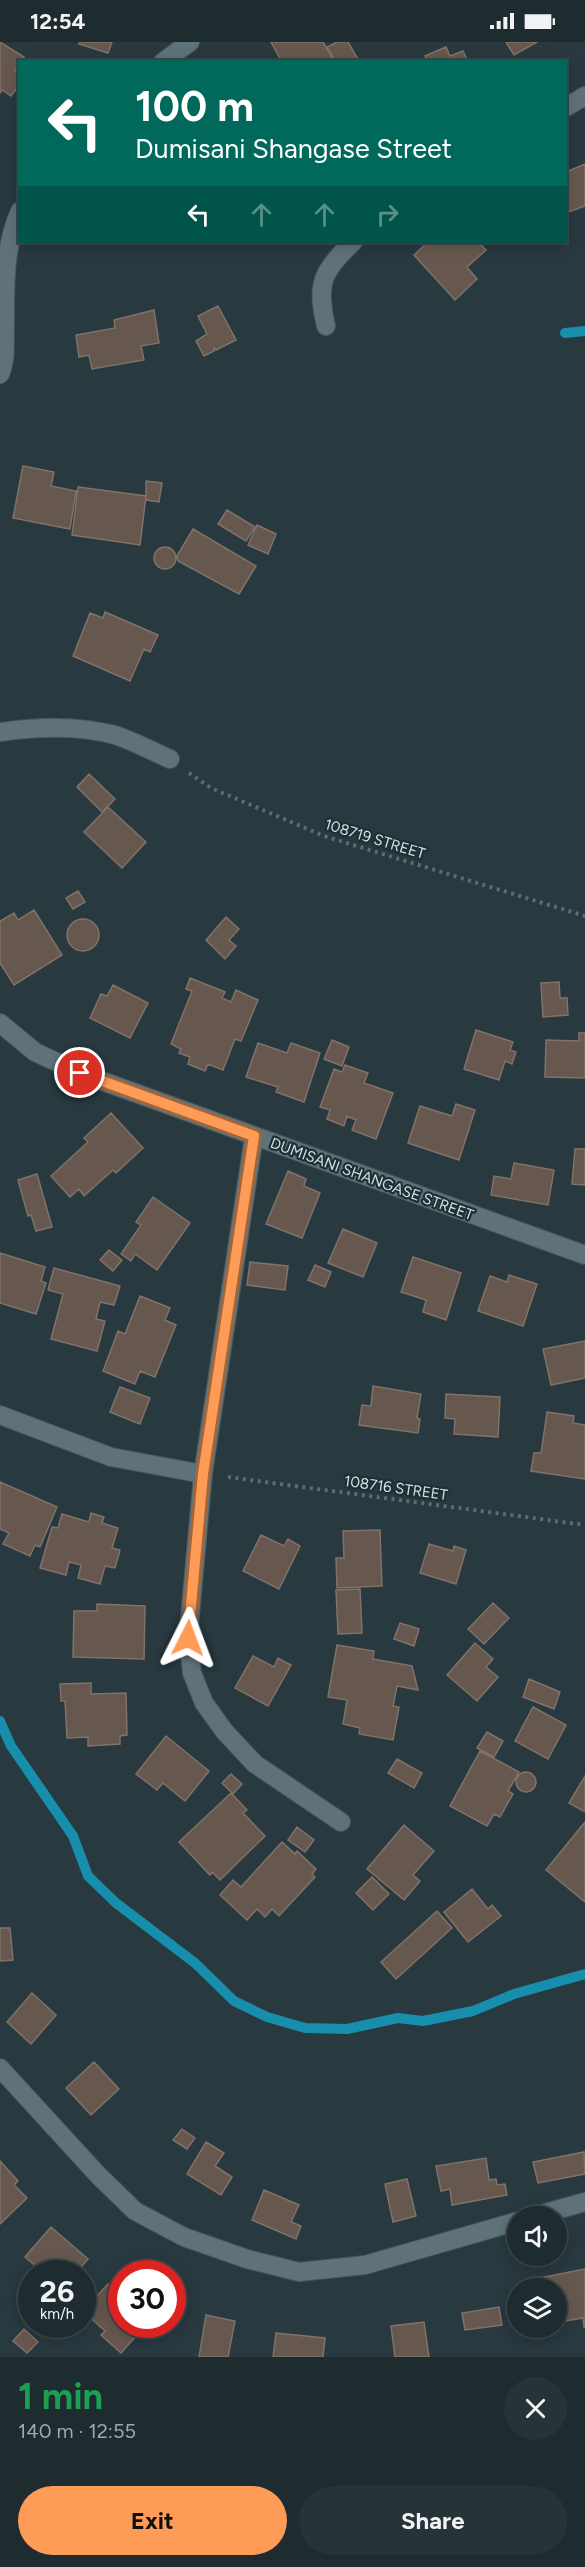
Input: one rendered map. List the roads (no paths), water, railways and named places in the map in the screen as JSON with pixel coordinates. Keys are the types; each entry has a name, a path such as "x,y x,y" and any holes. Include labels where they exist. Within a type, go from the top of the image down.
{"street":[{"path":"166,60 190,42"},
{"path":"567,105 585,96"},
{"path":"0,374 4,350 6,270 10,232 18,215"},
{"path":"326,326 320,301 323,279 351,243"},
{"path":"0,732 41,727 73,728 115,735 170,759"},
{"name":"DUMISANI SHANGASE STREET","path":"0,1023 35,1052 80,1073 585,1254"},
{"path":"254,1136 203,1474 188,1638 192,1673 204,1703 225,1732 255,1764 341,1822"},
{"path":"0,1415 111,1457 203,1474"},
{"path":"0,2068 98,2175 135,2211 184,2237 247,2259 299,2272 365,2265 507,2224"},
{"path":"567,2207 585,2202"}],"waterway":[{"path":"565,333 585,331"},
{"path":"0,1721 11,1746 73,1836 88,1876 116,1903 195,1963 234,2001 267,2017 305,2028 347,2029 398,2018 423,2021 473,2011 514,1994 585,1974"}]}
